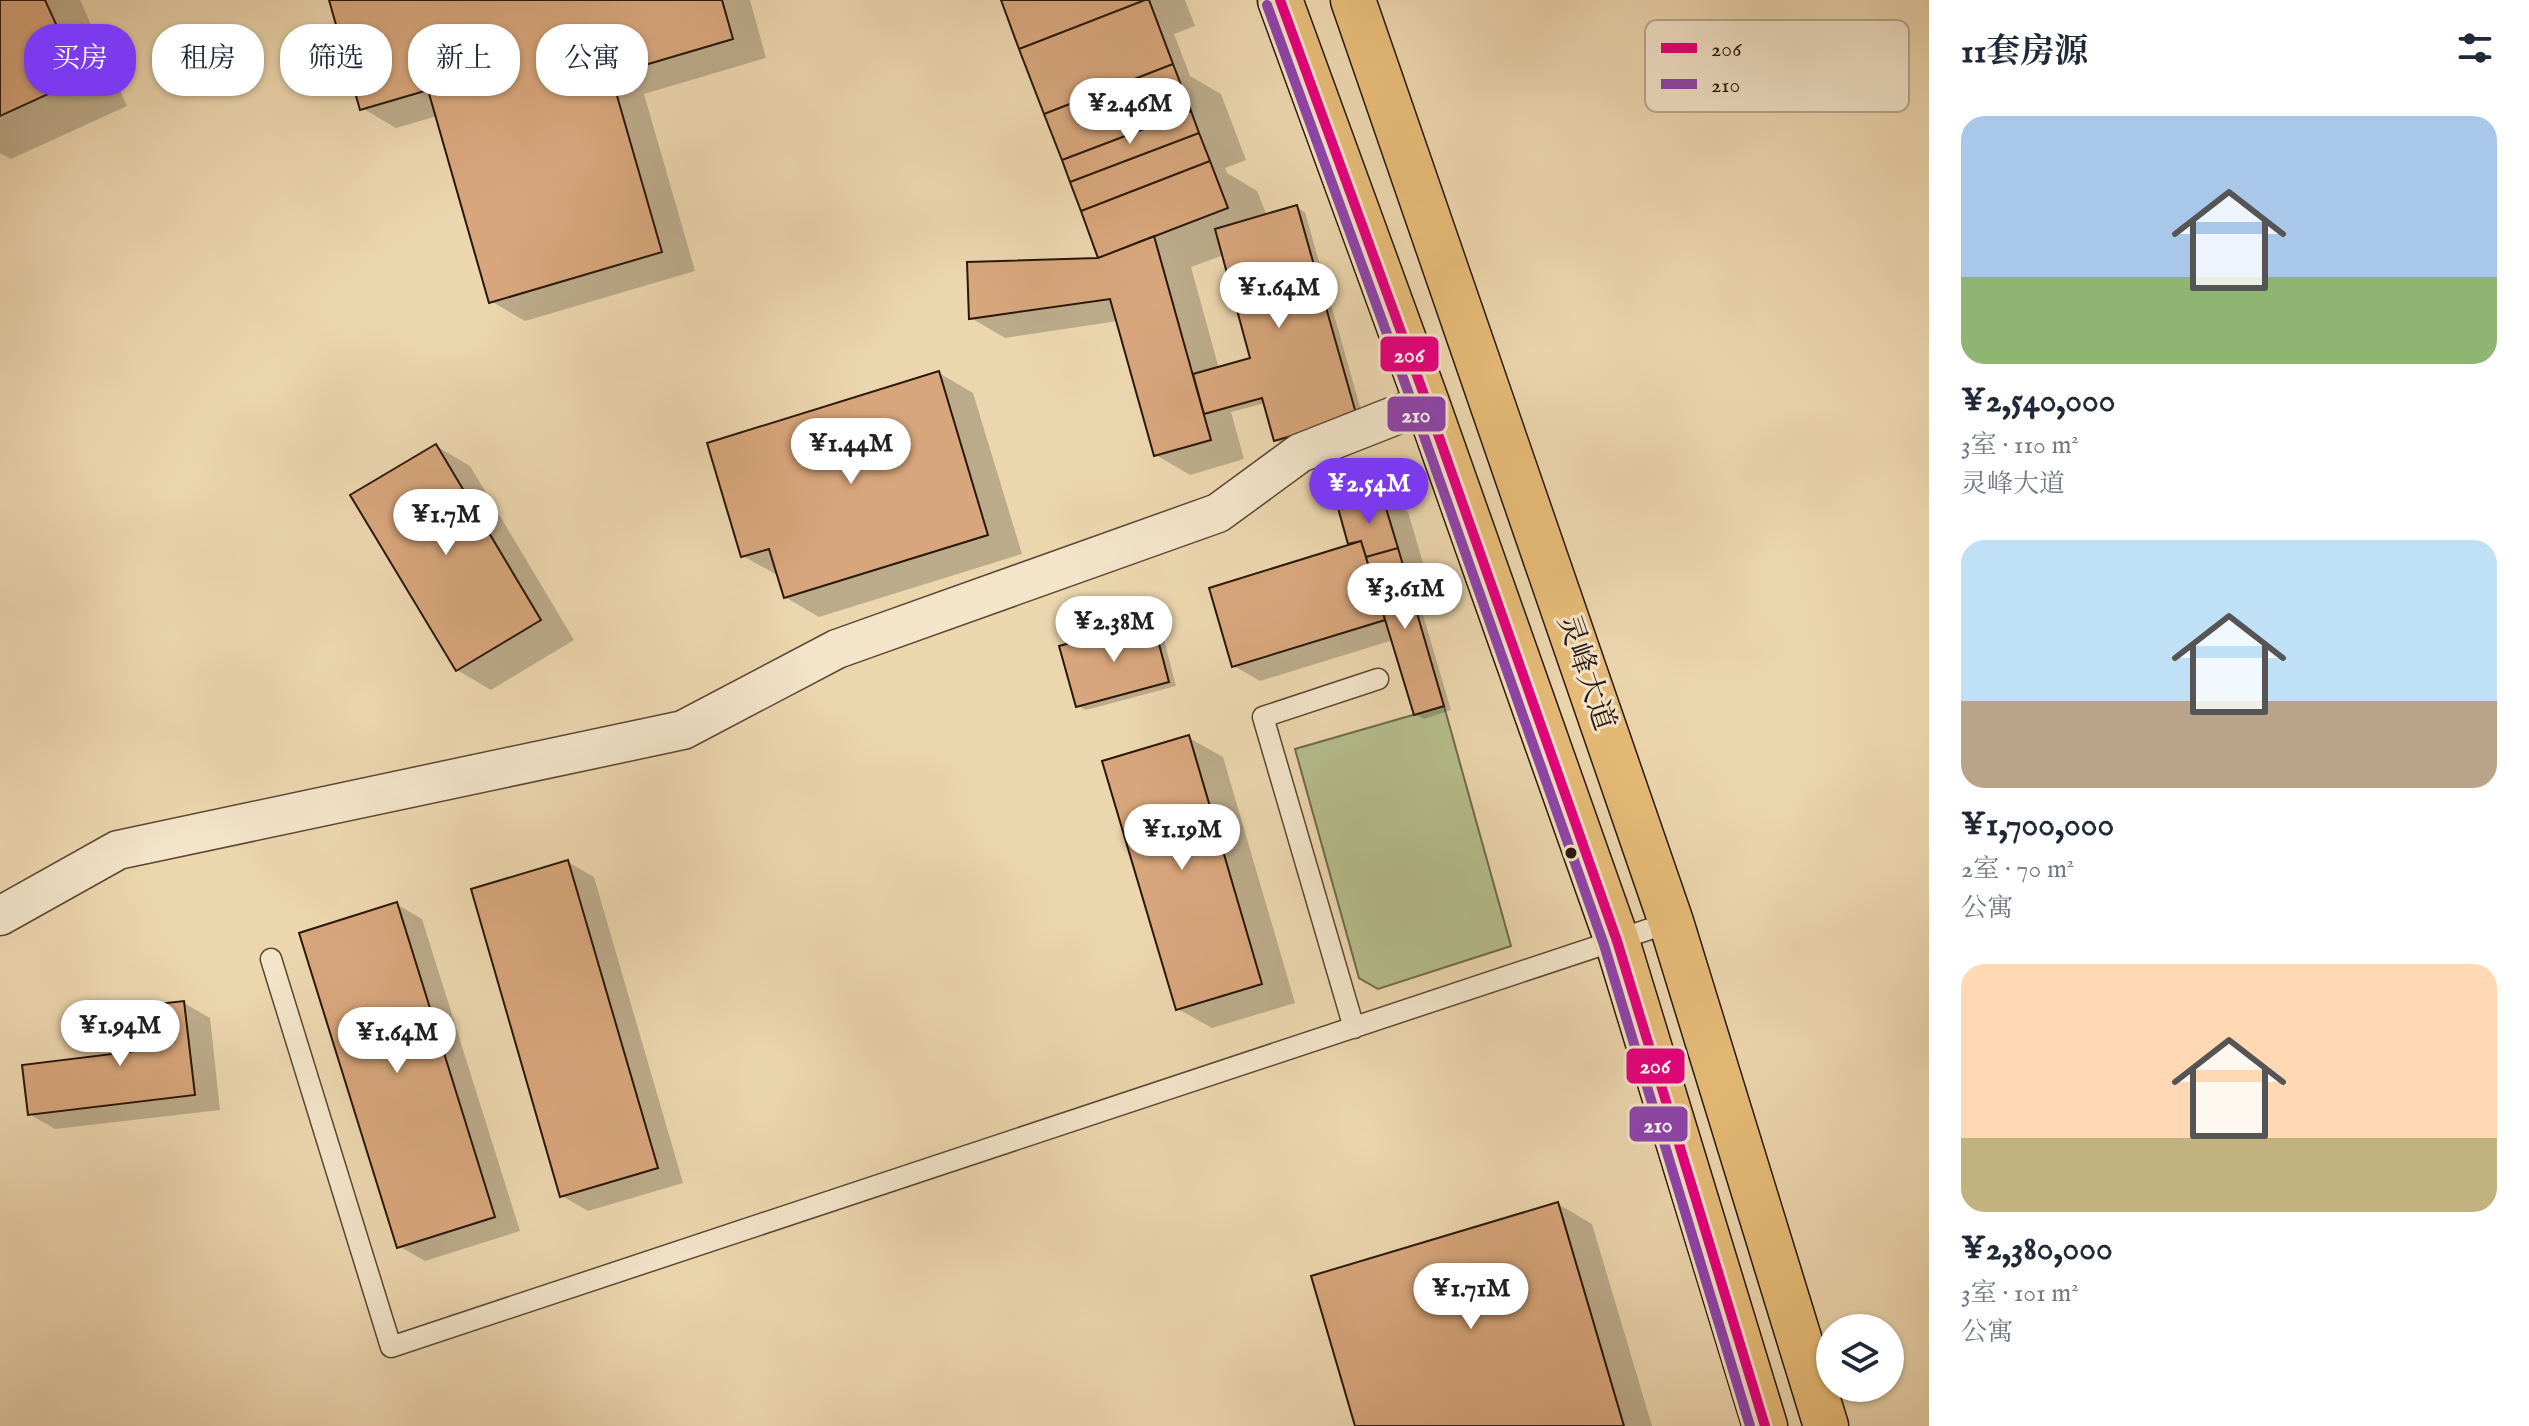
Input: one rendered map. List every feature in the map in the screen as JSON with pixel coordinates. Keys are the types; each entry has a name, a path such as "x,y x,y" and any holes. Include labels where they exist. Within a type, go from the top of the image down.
{"main road":[{"name":"灵峰大道","path":"1280,0 1427,403 1617,941 1765,1426"},
{"name":"灵峰大道","path":"1353,0 1671,922 1826,1426"}],"street":[{"path":"0,916 118,850 683,730 837,649 1218,513 1300,453 1427,403"}],"lane":[{"path":"1354,1028 1263,717 1378,679"},
{"path":"271,959 391,1347 1671,922"}],"green space":[{"path":"1444,706 1511,946 1378,989 1359,978 1295,749"}],"building":[{"path":"0,0 45,0 56,24 24,24 24,96 44,96 0,116"},
{"path":"329,0 722,0 733,39 648,64 648,24 536,24 536,96 617,96 662,252 489,303 430,96 520,96 520,24 408,24 408,96 360,110 356,96 392,96 392,24 336,24"},
{"path":"1001,0 1145,0 1019,49"},
{"path":"1149,0 1173,64 1044,114 1019,49"},
{"path":"1173,64 1191,111 1062,160 1044,114"},
{"path":"1191,111 1199,133 1070,182 1062,160"},
{"path":"1199,133 1210,161 1081,211 1070,182"},
{"path":"1210,161 1228,208 1098,258 1081,211"},
{"path":"1297,205 1357,417 1274,441 1262,398 1204,414 1193,374 1250,358 1215,229"},
{"path":"1154,236 1211,440 1154,456 1110,299 969,319 967,262 1098,258"},
{"path":"939,371 988,535 784,598 769,549 741,557 707,443"},
{"path":"436,444 541,620 456,671 350,495"},
{"path":"1382,495 1398,548 1366,557 1361,541 1348,544 1338,508"},
{"path":"1361,541 1385,620 1232,667 1209,588"},
{"path":"1398,548 1444,706 1414,715 1366,557"},
{"path":"1153,621 1169,682 1076,707 1059,646"},
{"path":"1189,735 1262,984 1176,1010 1102,761"},
{"path":"568,860 658,1168 560,1197 471,889"},
{"path":"397,902 495,1217 397,1248 299,933"},
{"path":"184,1001 195,1095 28,1115 22,1065 137,1051 132,1007"},
{"path":"1558,1202 1624,1426 1355,1426 1311,1276"}],"transit line":[{"name":"206","path":"1280,0 1427,403 1617,941 1765,1426"},
{"name":"210","path":"1267,5 1604,945 1750,1426"}]}
